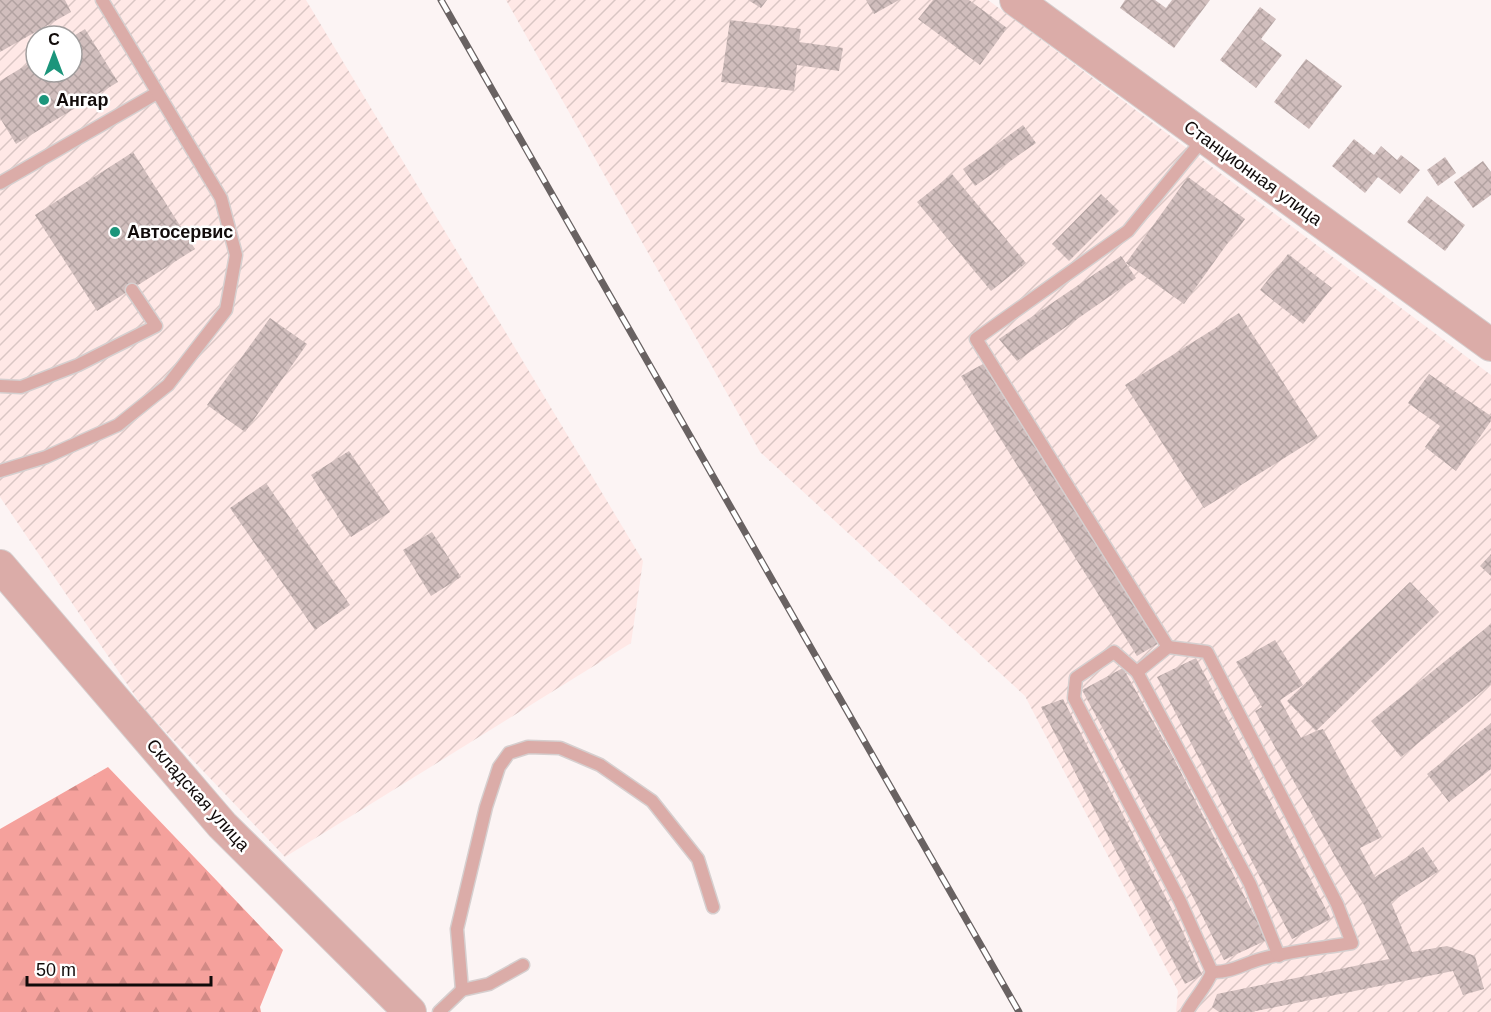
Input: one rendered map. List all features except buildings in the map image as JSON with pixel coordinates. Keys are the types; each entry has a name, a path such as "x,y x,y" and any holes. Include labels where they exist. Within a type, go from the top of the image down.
{"street":[{"name":"Станционная улица","path":"1016,0 1491,345"},
{"name":"Складская улица","path":"0,566 222,825 410,1012"}],"lane":[{"path":"0,471 46,457 118,425 168,385 225,310 236,255 221,198 102,0"},
{"path":"0,183 157,93"},
{"path":"1168,647 976,339 1128,231 1204,138"},
{"path":"0,386 21,387 78,365 156,326 132,290"},
{"path":"1137,672 1168,647 1206,652 1337,904 1352,943 1260,959 1221,973 1212,972"},
{"path":"1187,1012 1206,986 1212,972 1180,901 1074,698 1076,678 1114,652 1137,672 1250,884 1279,956"},
{"path":"462,990 457,929 486,807 499,767 508,753 528,747 560,748 600,765 652,801 698,859 713,907"},
{"path":"440,1012 462,990 489,984 524,965"}],"shaded area":[{"path":"0,0 306,0 643,561 631,643 285,857 144,709 0,497"},
{"path":"506,0 988,0 1491,375 1491,1012 1176,1012 1178,991 1025,696 760,452"}],"green space":[{"path":"108,767 283,950 260,1007 261,1012 0,1012 0,829"}],"railway":[{"path":"441,0 1019,1012"}],"place":[{"name":"Ангар","path":"44,100"},
{"name":"Автосервис","path":"115,232"}]}
